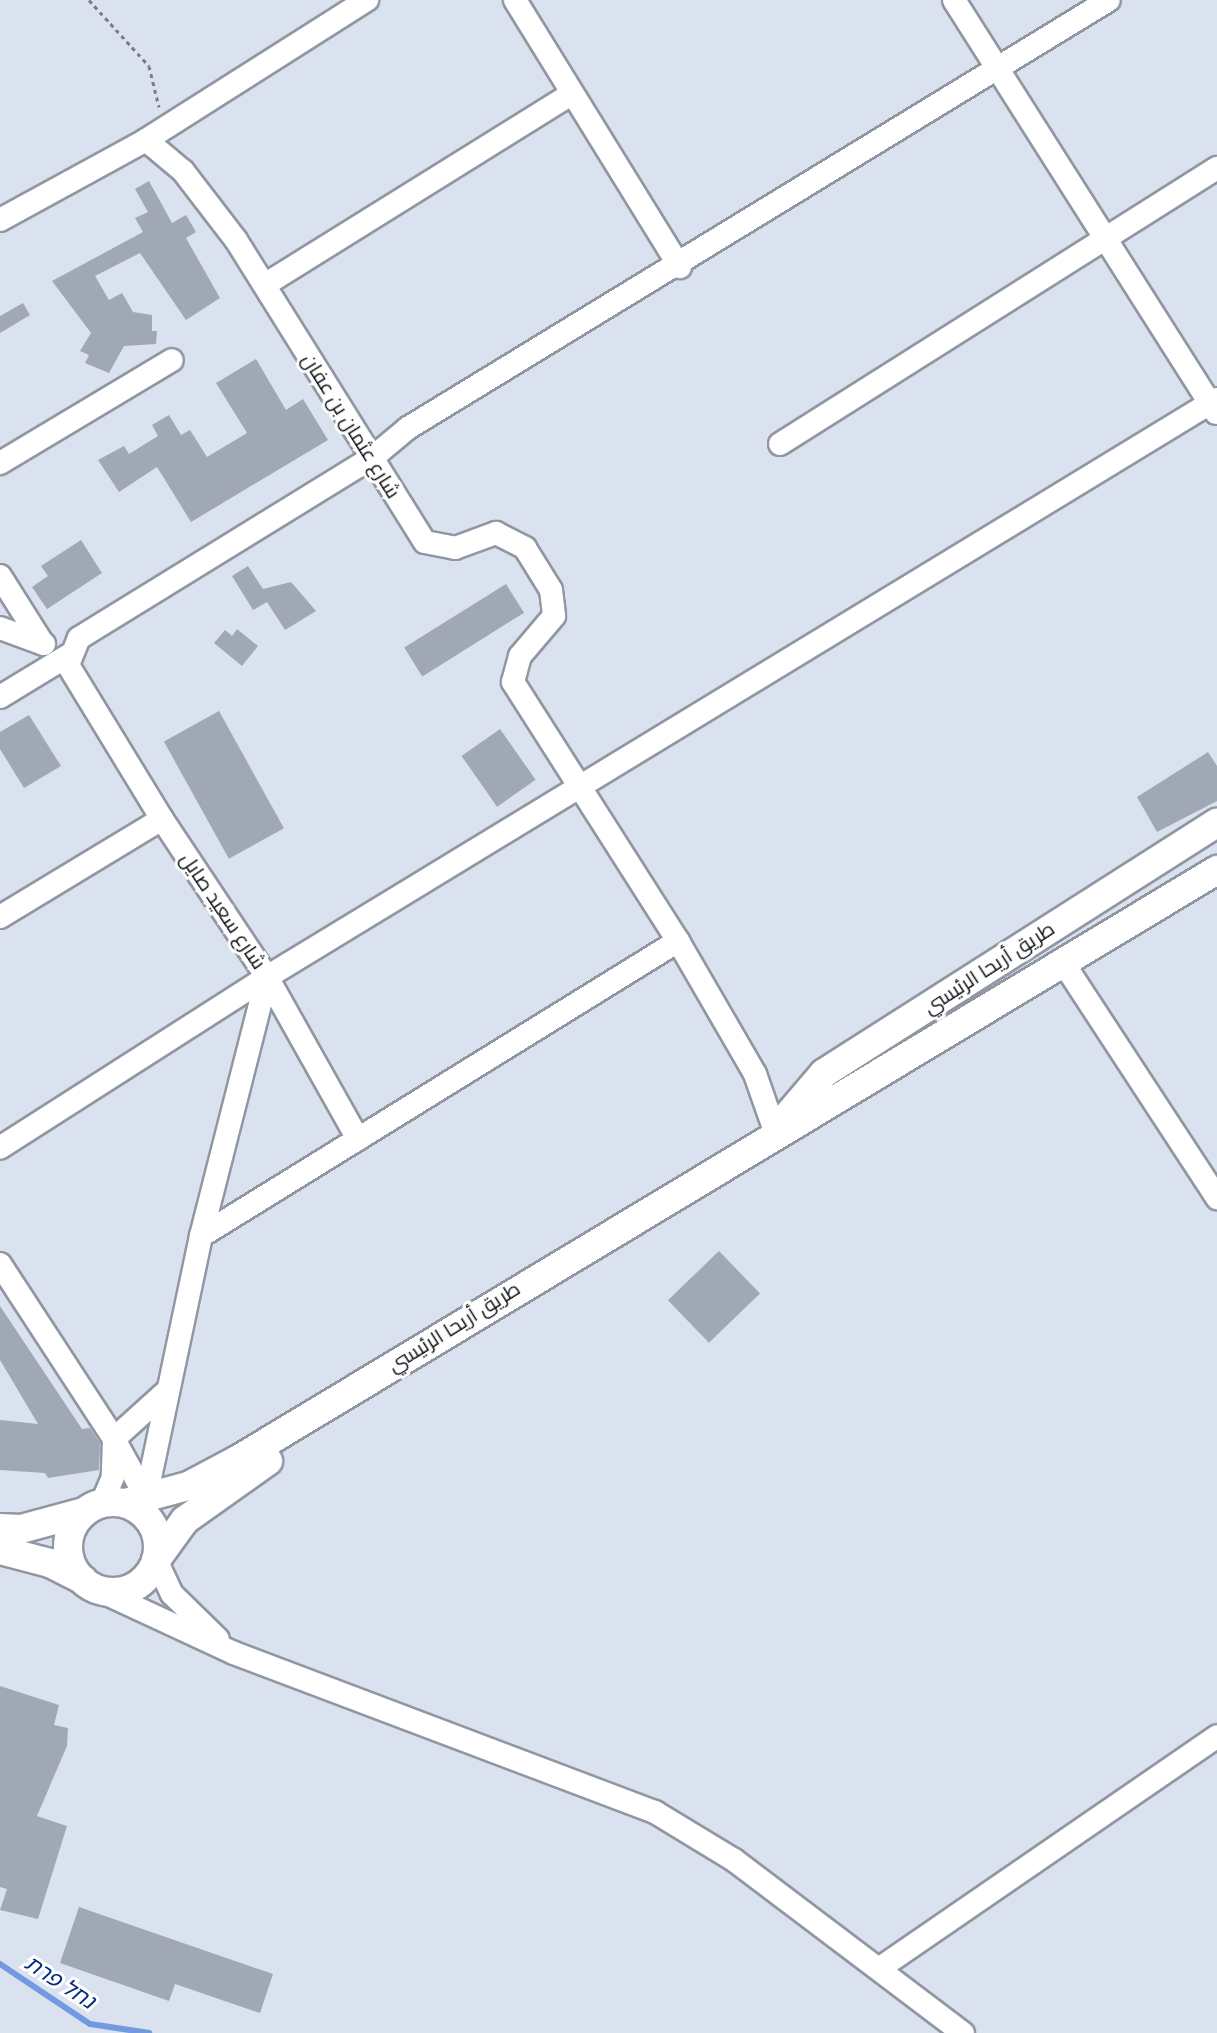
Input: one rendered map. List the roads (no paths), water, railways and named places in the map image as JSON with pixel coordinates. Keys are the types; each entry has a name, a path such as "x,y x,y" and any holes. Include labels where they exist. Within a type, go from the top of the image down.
{"main road":[{"name":"طريق أريحا الرئيسي","path":"775,1131 824,1073 1217,823"},
{"name":"طريق أريحا الرئيسي","path":"0,1528 21,1529 188,1486 226,1466 775,1131 842,1099 1217,870"},
{"path":"0,1550 50,1563 89,1585 126,1591 148,1577 156,1560 197,1511 402,1359"},
{"path":"89,1585 68,1554 74,1524 114,1504 156,1532 156,1560"}],"street":[{"path":"0,220 146,140 367,0"},
{"path":"515,0 680,267"},
{"path":"114,1504 170,1387 201,1236 267,977 575,787 1215,405 954,0"},
{"path":"0,697 69,655 79,638 372,458 408,428 680,267 1109,0"},
{"path":"266,284 571,94"},
{"name":"شارع عثمان بن عفان","path":"146,140 183,171 266,284 372,458 433,547 455,548 496,533 525,548 551,590 554,616 520,656 513,682 575,787"},
{"path":"780,444 1217,168"},
{"path":"0,463 172,360"},
{"path":"0,576 43,644"},
{"path":"0,628 69,655"},
{"name":"شارع سعيد صايل","path":"0,1148 267,977 162,819 68,665 69,655"},
{"path":"575,787 678,941 755,1074 775,1131"},
{"path":"0,917 162,819"},
{"path":"201,1236 678,941"},
{"path":"1064,964 1217,1198"},
{"path":"267,977 358,1139"},
{"path":"0,1264 114,1439 114,1504"},
{"path":"114,1504 114,1439 170,1387"},
{"path":"156,1560 172,1594 234,1653"},
{"path":"89,1585 234,1653 655,1812 734,1860 963,2033"},
{"path":"880,1968 1217,1736"}],"waterway":[{"name":"נחל פרת","path":"0,1964 90,2024 149,2033"}]}
